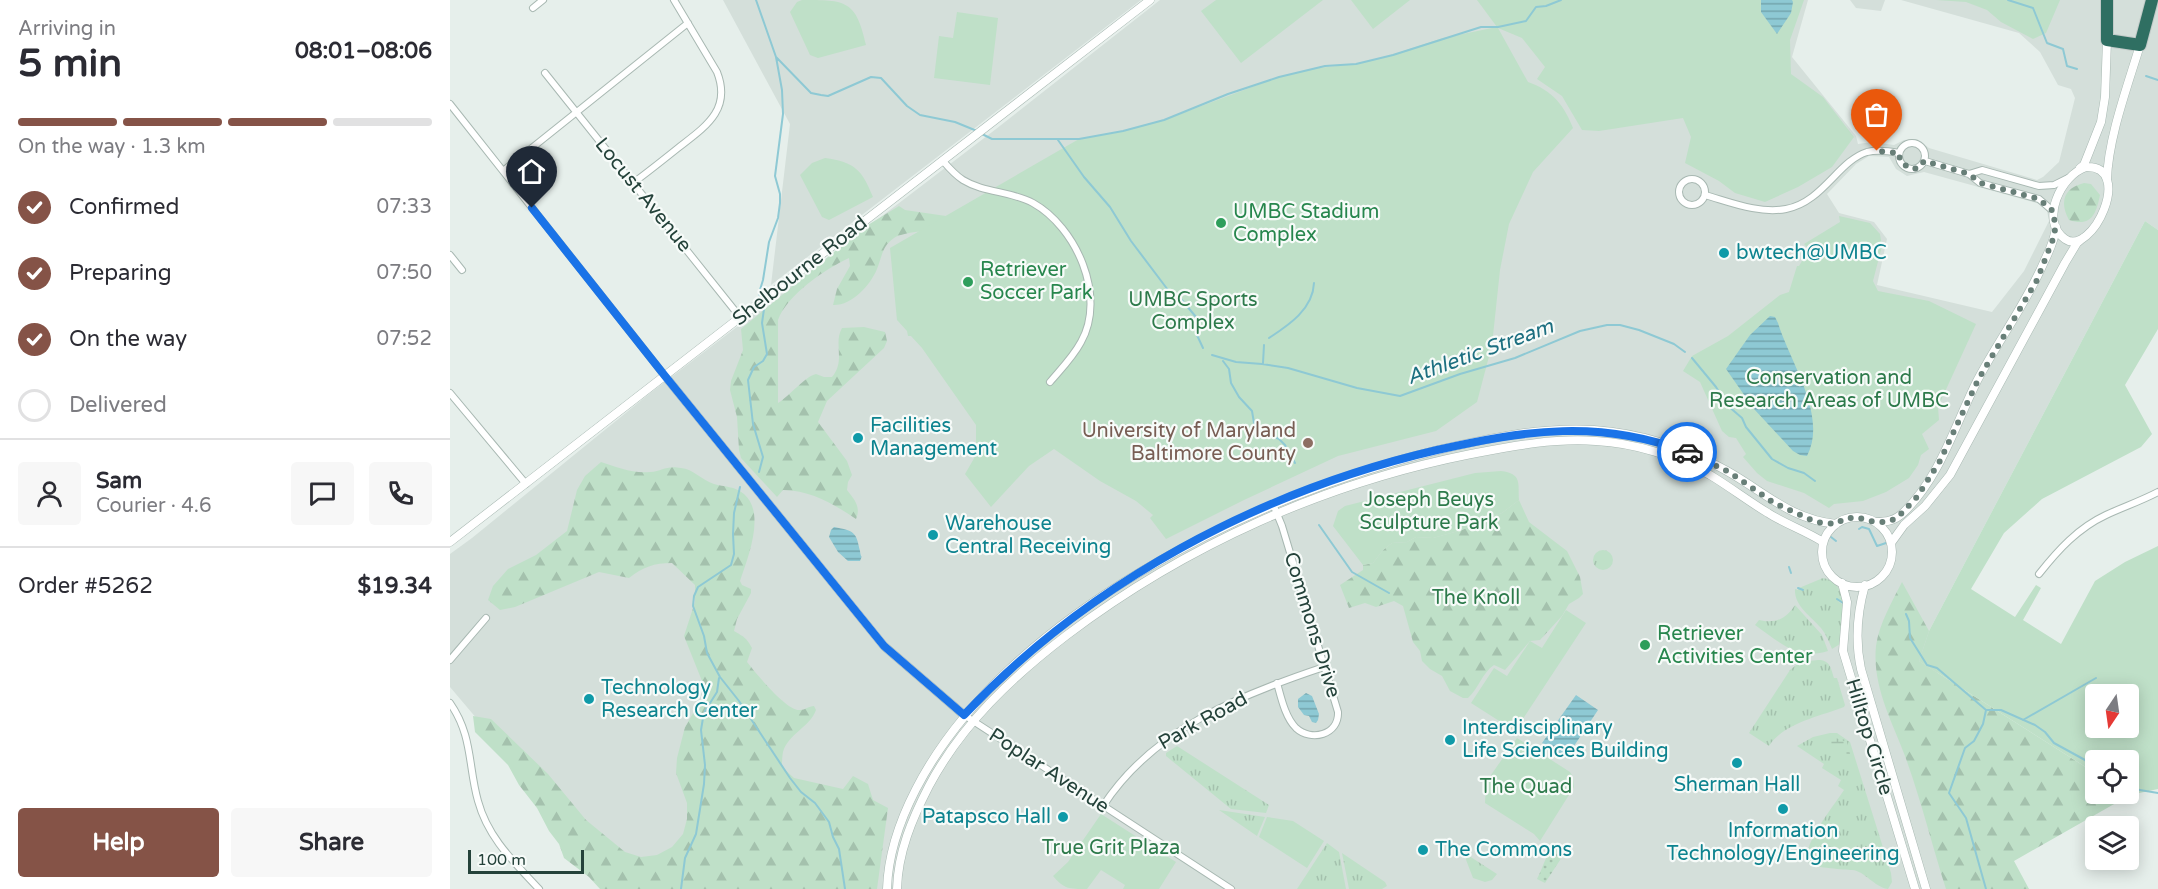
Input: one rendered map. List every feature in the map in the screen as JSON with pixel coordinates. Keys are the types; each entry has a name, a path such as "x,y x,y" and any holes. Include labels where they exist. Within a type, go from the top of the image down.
{"highway":[{"path":"2107,0 2107,40 2140,45 2152,0"}],"street":[{"path":"533,8 543,0"},
{"path":"633,183 703,129 717,112 721,101 721,82 717,72 674,0"},
{"name":"Shelbourne Road","path":"451,540 1150,0"},
{"path":"503,171 688,22"},
{"path":"1969,174 1982,170 2039,186 2054,185 2068,178 2084,165 2101,122 2105,97 2107,40"},
{"path":"1891,543 1904,525 1925,506 1950,475 2077,243 2096,224 2105,208 2108,194 2107,168 2140,45"},
{"name":"Locust Avenue","path":"545,73 740,317"},
{"name":"Poplar Avenue","path":"450,104 665,376 884,646 972,721 1231,889"},
{"path":"1908,144 1916,144 1923,149 1924,161 1919,168 1910,169 1900,161 1899,153 1908,144"},
{"path":"1705,195 1748,207 1772,211 1784,210 1809,200 1852,160 1866,153 1877,151 1899,153"},
{"path":"943,161 963,180 1014,195 1039,207 1058,222 1069,235 1077,252 1090,295 1090,317 1082,341 1050,382"},
{"path":"1924,161 1969,174 1980,183 2039,199 2054,212"},
{"path":"2079,169 2097,168 2103,173 2107,182"},
{"path":"1875,522 1883,529 1891,543 1892,553 1886,570 1875,581 1865,585 1842,583 1826,568 1822,555 1823,542 1828,532 1844,519 1856,517 1875,522 1887,522 1904,513 1931,475 1978,380 2037,280 2054,239 2056,227 2054,212 2059,194 2068,178"},
{"path":"1686,180 1698,180 1702,183 1705,195 1697,204 1688,205 1680,198 1679,188 1686,180"},
{"path":"2056,227 2063,238 2069,242 2083,238"},
{"path":"450,255 462,270"},
{"path":"450,393 526,484"},
{"path":"888,889 890,859 906,809 938,752 964,715 997,681 1019,661 1093,604 1185,547 1273,504 1354,473 1415,456 1512,435 1541,431 1581,430 1623,434 1678,449 1729,472 1774,503 1793,513 1816,522 1836,524"},
{"path":"897,889 900,860 906,835 915,812 951,749 972,721 1041,655 1114,601 1188,557 1277,514 1361,482 1440,460 1542,441 1621,443 1649,450 1692,466 1778,519 1806,531 1823,542"},
{"path":"2039,574 2054,555 2080,531 2107,515 2158,492"},
{"name":"Commons Drive","path":"1273,504 1338,712 1337,723 1332,730 1321,735 1304,734 1297,729 1285,707 1277,683"},
{"name":"Hilltop Circle","path":"1842,583 1847,602 1843,651 1916,889"},
{"name":"Hilltop Circle","path":"1865,585 1857,632 1861,669 1926,889"},
{"path":"450,660 486,618"},
{"name":"Park Road","path":"1103,806 1132,770 1155,747 1213,711 1277,683 1324,667"},
{"path":"450,703 466,737 477,800 489,830 509,858 538,889"}],"shaded area":[{"path":"723,0 1141,0 771,285 790,124"},
{"name":"University of Maryland Baltimore County","path":"1160,0 1808,0 1792,57 1856,136 1858,144 1872,142 1894,145 1904,140 1917,139 1929,148 2037,180 2059,162 2075,98 2071,89 2058,85 2040,52 2019,33 1901,0 2158,0 2158,230 2145,221 1929,631 1980,889 608,889 494,739 450,687 450,554 649,394 996,129","holes":["1869,156 1889,157 1896,169 1907,176 1924,172 2040,204 2047,211 2049,221 2024,271 1992,312 1877,285 1887,239 1874,222 1839,213 1827,194 1856,164"]},
{"path":"1850,0 1885,0 1881,11 1856,8"}],"green space":[{"path":"802,0 839,2 847,6 858,19 866,45 818,58 810,55 790,12 797,2"},
{"path":"1216,0 1323,0 1241,63 1201,11"},
{"path":"1351,0 1410,0 1373,29"},
{"name":"UMBC Sports Complex","path":"1477,0 1804,0 1790,40 1791,74 1823,97 1854,137 1832,167 1798,187 1765,202 1735,193 1719,181 1685,163 1691,137 1683,118 1599,131 1582,130 1562,96 1537,79 1545,67 1522,38 1498,28 1528,82 1551,94 1566,112 1573,128 1533,172 1509,224 1500,270 1492,345 1477,402 1436,431 1338,456 1166,539 1150,518 1153,515 1136,501 1100,481 1054,449 1029,466 991,507 965,474 976,455 976,425 922,348 911,336 908,336 907,331 897,320 890,248 1079,139 1164,120 1279,77 1318,68 1356,64 1443,38 1497,27"},
{"path":"1936,0 2060,0 2046,33 2033,39 2001,22 1987,10 1966,2"},
{"path":"957,12 998,18 990,85 934,78 939,36 953,38"},
{"path":"825,158 844,162 856,169 865,180 873,197 829,220 822,217 800,175 812,163"},
{"path":"2084,183 2091,184 2100,195 2097,208 2091,218 2083,222 2069,220 2064,207 2065,197 2072,188"},
{"path":"899,206 905,210 946,216 981,231 923,231 894,238 885,248 870,282 853,299 833,305 837,289 850,266 849,258 829,269 798,292 778,320 778,403 811,376 816,374 832,377 838,364 842,328 864,327 885,332 887,341 884,348 827,401 818,422 847,461 852,475 847,490 855,500 856,519 813,495 783,490 777,497 741,458 737,417 730,390 731,381 743,350 741,329 863,228"},
{"name":"Conservation and Research Areas of UMBC","path":"1839,216 1870,223 1880,234 1882,246 1873,281 1878,291 1929,301 1976,324 1938,407 1939,420 1922,434 1929,449 1921,455 1918,465 1909,478 1886,492 1863,501 1834,504 1829,508 1804,493 1767,481 1757,473 1743,457 1746,454 1736,438 1729,437 1722,431 1700,382 1683,371 1692,356 1728,336 1780,295 1789,292 1797,266 1809,249 1804,244 1840,222"},
{"path":"2145,221 2158,230 2158,329 2125,385 2152,434 2141,447 2042,499 2004,533 1971,589 2015,617 2036,585 2041,588 2023,620 2061,644 2095,581 2125,562 2158,546 2158,789 2139,793 2139,750 2085,750 2085,767 1919,661 1929,631"},
{"path":"601,462 637,472 672,467 685,469 714,484 737,489 750,502 755,524 740,581 742,585 751,589 751,593 737,619 734,631 752,648 747,662 787,705 802,710 814,706 816,710 809,721 789,740 783,754 782,767 794,778 843,789 853,776 868,784 873,800 888,808 877,889 600,889 589,877 564,858 559,844 508,765 475,732 473,716 491,719 548,774 586,820 625,852 641,857 657,855 672,847 683,834 687,819 687,803 676,773 677,758 685,727 702,698 702,681 684,636 695,602 695,585 672,563 666,563 649,566 629,578 599,572 515,607 500,610 488,600 493,586 508,569 536,555 567,531 577,490 585,476"},
{"name":"Joseph Beuys Sculpture Park","path":"1501,471 1513,474 1518,480 1519,500 1502,513 1462,530 1433,538 1416,537 1407,542 1392,543 1373,563 1363,565 1333,526 1338,511 1345,506 1475,473"},
{"name":"The Knoll","path":"1519,500 1529,522 1567,551 1580,577 1583,594 1569,604 1562,616 1540,640 1530,641 1505,670 1494,665 1486,672 1472,694 1468,698 1463,698 1450,691 1442,676 1422,661 1420,651 1413,642 1403,606 1394,601 1376,607 1365,603 1349,608 1340,585 1363,570 1363,565 1373,563 1392,543 1407,542 1416,537 1433,538 1462,530 1502,513"},
{"path":"1603,550 1610,553 1613,560 1610,567 1603,570 1596,567 1593,560 1596,553"},
{"path":"1823,578 1837,586 1843,602 1838,601 1843,605 1841,640 1840,644 1832,649 1823,630 1800,606 1795,595 1795,589 1798,590"},
{"path":"1902,582 1929,631 1919,661 2085,767 2085,804 2114,804 2093,816 2085,816 2085,821 2014,861 2029,889 1946,889 1916,789 1880,689 1876,646 1886,613"},
{"path":"1795,605 1822,635 1828,651 1807,654 1798,652 1755,625 1759,620 1780,619 1788,614"},
{"path":"1566,610 1586,623 1515,731 1471,703 1494,668 1507,676 1530,641 1542,648"},
{"path":"1719,650 1724,653 1715,666 1707,659 1712,652"},
{"path":"1818,660 1828,663 1834,678 1837,678 1844,707 1792,726 1775,738 1769,746 1749,733 1790,670 1800,662"},
{"path":"1837,733 1850,742 1891,873 1892,882 1888,889 1857,871 1813,866 1807,859 1808,850 1818,828 1844,790 1838,786 1841,780 1822,768 1824,764 1797,746 1813,737"},
{"path":"1830,736 1847,742 1851,758 1849,761 1844,760 1838,750 1820,745 1819,741"},
{"name":"The Quad","path":"1517,738 1570,772 1573,777 1574,787 1540,841 1534,834 1485,803 1486,782"},
{"path":"1177,746 1269,805 1266,813 1231,809 1166,756 1166,753"},
{"path":"1219,810 1265,817 1257,836"},
{"name":"True Grit Plaza","path":"1101,814 1176,862 1159,889 1123,889 1125,885 1101,870 1087,889 1067,887 1060,884 1053,876 1068,862"},
{"path":"1267,817 1293,821 1324,841 1307,868 1259,837"},
{"path":"1327,843 1339,852 1346,889 1297,889"},
{"path":"1557,844 1568,848 1545,883 1537,879 1547,856"},
{"path":"1463,852 1497,874 1492,880 1485,882 1473,878"},
{"path":"1342,853 1385,882 1387,886 1382,889 1349,889"}],"water":[{"path":"1761,0 1792,0 1793,2 1791,13 1777,34 1761,12"},
{"path":"1770,316 1775,317 1778,323 1810,407 1813,424 1812,440 1807,456 1793,451 1754,409 1726,369 1750,335"},
{"path":"834,527 850,531 856,536 862,557 860,561 848,561 838,552 829,537"},
{"path":"1306,693 1312,696 1319,714 1316,723 1312,722 1309,716 1304,715 1298,707 1298,699"},
{"path":"1576,695 1598,710 1566,758 1542,743"}],"waterway":[{"path":"756,0 776,57 782,90 783,114 775,176 780,194 778,218 769,242 759,293 764,309 762,323 767,354 763,361 754,367 748,380 753,424 763,457 759,472"},
{"path":"982,134 992,139 1079,139 1123,131 1164,120 1228,94 1279,77 1325,66 1356,64 1393,55 1481,27 1498,27 1526,21 1536,7 1561,0"},
{"path":"2008,0 2033,8 2047,43 2063,49 2067,66 2077,69"},
{"path":"776,57 811,93 828,96 871,77 881,78 907,106 920,115 955,122 977,131"},
{"path":"2146,76 2158,80"},
{"path":"1058,140 1084,177 1110,207 1131,241 1168,290 1181,299 1196,317 1196,333 1203,348"},
{"path":"1269,338 1292,322 1305,308 1313,292 1314,283"},
{"name":"Athletic Stream","path":"1212,355 1236,362 1288,368 1357,388 1400,396 1460,374 1515,358 1580,331 1607,325 1620,325 1639,330 1674,344 1685,352"},
{"path":"1263,363 1264,345"},
{"path":"1692,358 1716,387 1727,405 1742,418 1746,427 1772,459 1788,468 1804,473 1815,481"},
{"path":"1223,361 1229,369 1231,383 1239,397 1252,411 1254,423 1260,430 1279,439 1295,463"},
{"path":"740,487 734,513 734,554 731,565 698,587 693,606 704,636 707,653 720,677 739,701 790,778 801,792 815,803 829,822 839,849 845,889"},
{"path":"1319,525 1352,572 1389,593"},
{"path":"1859,529 1862,527 1869,529 1877,546 1886,543"},
{"path":"1831,537 1836,541"},
{"path":"1789,567 1791,573"},
{"path":"1798,588 1803,590"},
{"path":"1837,599 1843,603"},
{"path":"1906,614 1909,621 1910,638 1927,665 1937,668 1986,710 2001,710 2035,725 2054,743 2085,760"},
{"path":"681,889 685,858 696,834 704,784 705,765 701,730 703,718 717,692 719,678"},
{"path":"2023,720 2096,678"},
{"path":"1986,710 1983,724 1974,741 1965,748 1949,793 1966,818 1986,889"},
{"path":"2139,790 2158,793"}],"way so far":[{"path":"1687,452 1729,472 1774,503 1816,522 1836,524 1844,519 1856,517 1875,522 1887,522 1904,513 1927,482 1940,461 1978,380 2037,280 2055,234 2054,212 2039,199 1980,183 1969,174 1924,161 1919,168 1906,168 1900,161 1899,153 1877,151"}],"place":[{"name":"UMBC Stadium Complex","path":"1221,223"},
{"name":"bwtech@UMBC","path":"1724,253"},
{"name":"Retriever Soccer Park","path":"968,282"},
{"name":"Facilities Management","path":"858,438"},
{"name":"University of Maryland Baltimore County","path":"1308,443"},
{"name":"Warehouse Central Receiving","path":"933,535"},
{"name":"Retriever Activities Center","path":"1645,645"},
{"name":"Technology Research Center","path":"589,699"},
{"name":"Interdisciplinary Life Sciences Building","path":"1450,740"},
{"name":"Sherman Hall","path":"1737,763"},
{"name":"Information Technology/Engineering","path":"1783,809"},
{"name":"Patapsco Hall","path":"1063,817"},
{"name":"The Commons","path":"1423,850"}],"route":[{"path":"532,208 884,646 964,715 1034,648 1077,615 1143,571 1227,525 1273,504 1354,473 1431,452 1494,438 1541,431 1581,430 1623,434 1687,452"}]}
